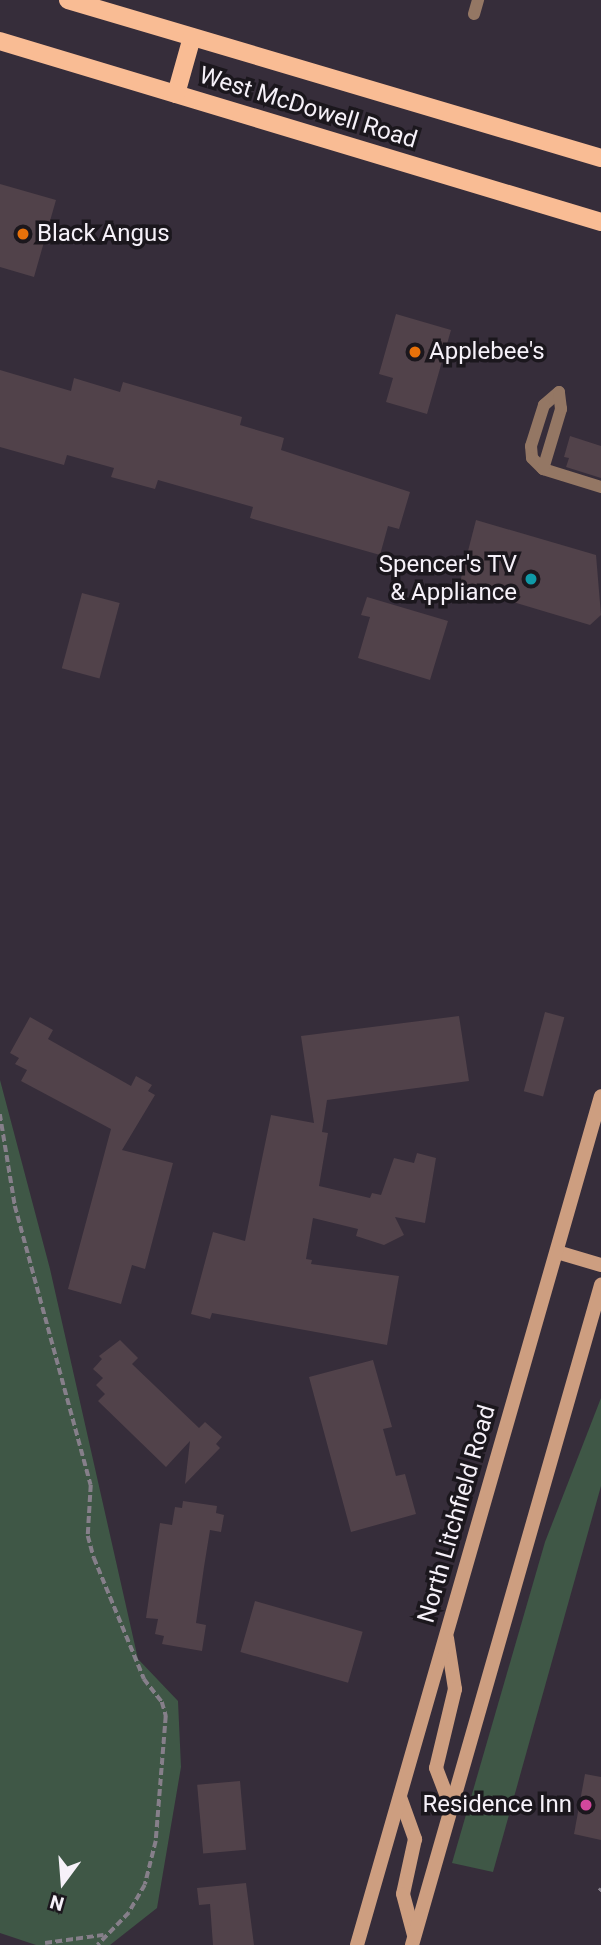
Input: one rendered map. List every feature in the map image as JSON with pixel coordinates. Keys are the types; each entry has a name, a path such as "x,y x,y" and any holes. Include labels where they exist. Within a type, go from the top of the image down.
{"main road":[{"name":"West McDowell Road","path":"68,0 601,158"},
{"path":"176,94 192,37"},
{"name":"West McDowell Road","path":"0,41 601,222"},
{"name":"North Litchfield Road","path":"358,1945 601,1096"},
{"path":"557,1252 601,1265"},
{"path":"413,1940 601,1285"},
{"path":"446,1634 455,1689 436,1768 451,1807"},
{"path":"400,1797 415,1839 403,1894 413,1940"}],"lane":[{"path":"474,14 478,0"},
{"path":"543,469 561,408 559,392 544,405 531,446 532,458 543,469 601,487"}],"path":[{"path":"0,1114 15,1206 92,1485 88,1536 94,1558 144,1679 162,1702 166,1716 156,1841 145,1885 129,1913 103,1935 98,1945"},
{"path":"43,1944 103,1935"}],"green space":[{"path":"0,1080 50,1269 138,1659 178,1701 181,1767 157,1908 110,1945 36,1945 0,1933"},
{"path":"601,1398 601,1486 493,1872 452,1863 545,1542"}],"building":[{"name":"Black Angus","path":"0,184 56,200 34,277 0,267"},
{"name":"Applebee's","path":"396,314 451,330 427,414 386,402 393,378 379,374"},
{"path":"0,370 71,391 74,378 120,392 123,382 242,417 240,425 284,438 281,450 410,492 399,529 388,526 380,555 250,518 253,507 158,480 155,489 111,477 114,468 67,455 64,465 0,447"},
{"path":"570,436 601,446 601,478 566,467 569,458 564,457"},
{"name":"Spencer's TV & Appliance","path":"476,520 596,555 601,615 590,625 459,586"},
{"path":"82,593 120,603 99,678 62,668"},
{"path":"367,597 448,621 430,680 358,658 370,617 361,615"},
{"path":"545,1012 564,1017 543,1096 524,1091"},
{"path":"459,1016 469,1081 327,1100 322,1132 328,1133 319,1186 370,1198 372,1193 381,1195 394,1158 414,1163 417,1153 436,1158 425,1223 395,1217 404,1235 384,1245 356,1236 358,1229 313,1218 306,1259 312,1260 311,1264 399,1276 387,1345 212,1313 210,1319 191,1314 213,1232 245,1241 271,1115 314,1123 301,1036"},
{"path":"30,1017 53,1030 48,1039 131,1086 136,1076 152,1085 148,1091 155,1095 122,1150 173,1163 145,1269 132,1265 121,1304 68,1289 111,1129 21,1081 27,1070 15,1064 19,1058 10,1053"},
{"path":"120,1340 138,1358 132,1364 199,1428 205,1422 222,1437 216,1444 220,1448 185,1484 190,1441 166,1467 98,1401 105,1394 96,1385 103,1378 93,1369 102,1359 99,1356"},
{"path":"373,1360 392,1427 383,1429 396,1476 405,1474 416,1514 351,1532 309,1377"},
{"path":"183,1501 217,1506 216,1513 224,1515 221,1532 210,1530 204,1567 196,1623 206,1625 202,1651 162,1644 164,1636 155,1634 158,1619 146,1618 160,1523 172,1525 175,1507 182,1508"},
{"path":"255,1601 363,1632 348,1683 240,1652"},
{"name":"Residence Inn","path":"585,1774 601,1777 601,1840 574,1834"},
{"path":"240,1781 246,1850 203,1853 197,1785"},
{"path":"246,1883 254,1945 213,1945 210,1904 199,1905 197,1888"}],"place":[{"name":"Black Angus","path":"23,234"},
{"name":"Applebee's","path":"415,352"},
{"name":"Spencer's TV & Appliance","path":"531,579"},
{"name":"Residence Inn","path":"586,1805"}]}
